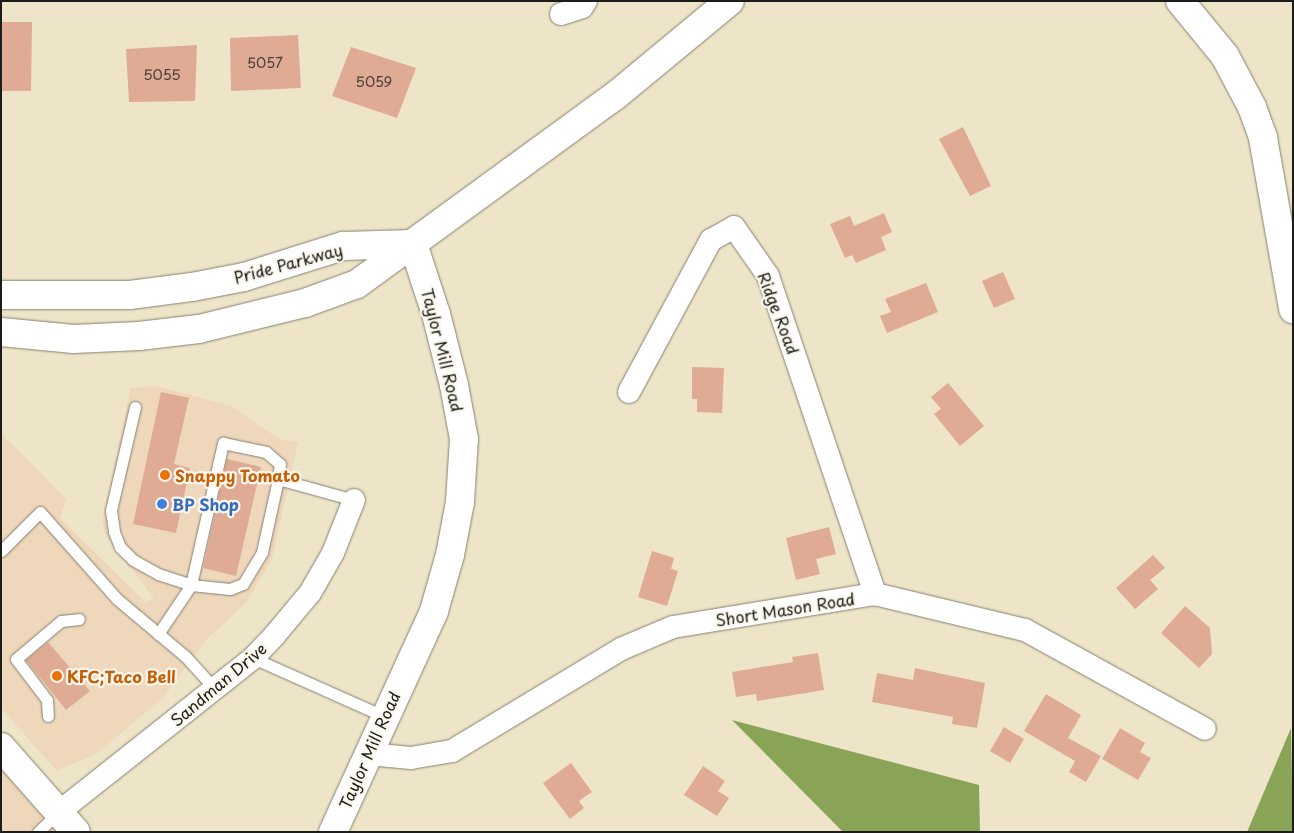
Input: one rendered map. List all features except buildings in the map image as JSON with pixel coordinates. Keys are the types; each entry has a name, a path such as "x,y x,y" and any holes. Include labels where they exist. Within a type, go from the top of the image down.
{"main road":[{"path":"1,332 74,339 139,336 199,329 306,303 357,284 615,96 730,1"},
{"path":"1180,1 1225,56 1252,107 1263,138 1293,309"},
{"name":"Pride Parkway","path":"1,295 130,295 174,290 244,277 343,246 413,244"},
{"name":"Taylor Mill Road","path":"333,832 369,754 383,716 434,610 450,555 460,502 464,439 454,385 436,314 413,244"},
{"path":"1,747 67,822"}],"street":[{"path":"561,14 582,7 586,1"},
{"name":"Ridge Road","path":"629,392 711,240 734,227 768,276 875,594"},
{"name":"Sandman Drive","path":"67,822 215,689 253,658 310,593 333,554 354,500"},
{"name":"Short Mason Road","path":"369,754 411,758 452,751 620,650 673,627 875,594 1025,630 1205,729"}],"lane":[{"path":"135,407 111,510 114,532 120,547 133,560 158,574 191,585 230,590 243,584 262,552 280,464 266,452 223,443 191,585 158,634"},
{"path":"278,479 354,500"},
{"path":"1,551 40,512 117,599 186,656 215,689"},
{"path":"48,716 48,700 16,659 61,621 79,619"},
{"path":"253,658 383,716"},
{"path":"38,832 67,822"}],"shaded area":[{"path":"156,386 231,406 279,439 298,442 272,559 247,602 205,641 163,698 96,754 57,771 1,708 1,433 66,499 60,518 146,603 154,598 106,537 102,521 131,388"},
{"path":"1,747 76,832 1,832"}],"green space":[{"path":"732,720 979,785 980,832 843,832"},
{"path":"1291,728 1293,832 1247,832"}],"place":[{"name":"Snappy Tomato","path":"165,475"},
{"name":"BP Shop","path":"162,504"},
{"name":"KFC;Taco Bell","path":"57,676"}]}
